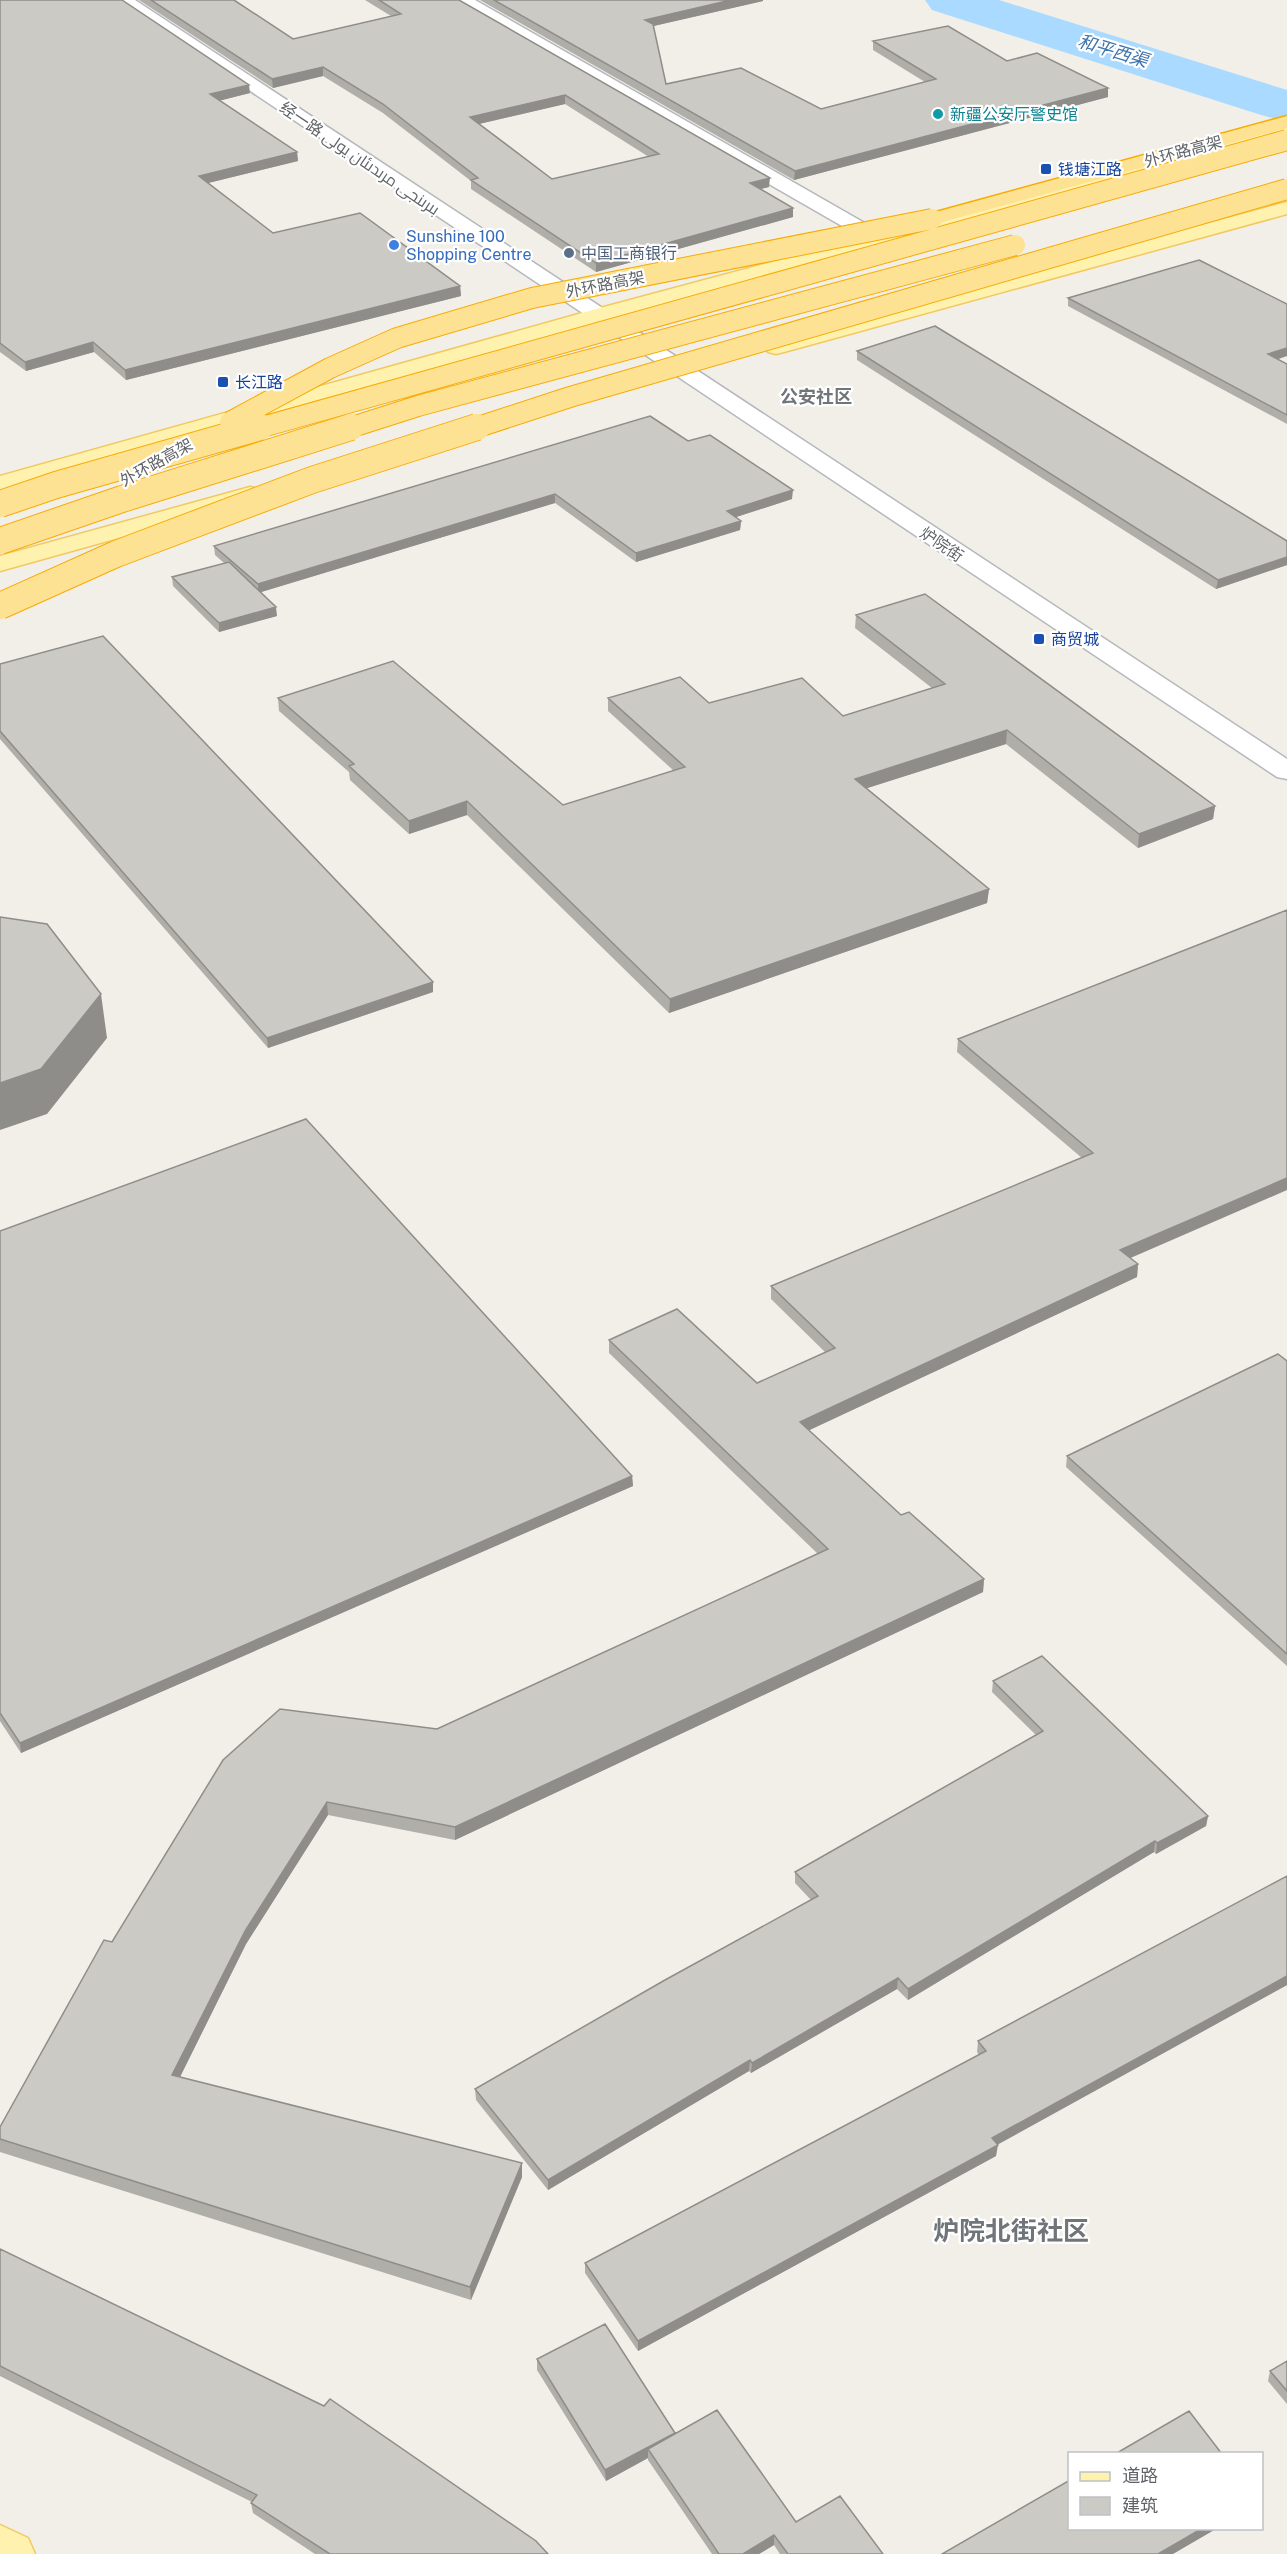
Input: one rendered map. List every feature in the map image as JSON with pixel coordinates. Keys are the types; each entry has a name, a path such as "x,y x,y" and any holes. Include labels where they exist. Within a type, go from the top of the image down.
{"highway":[{"name":"外环路高架","path":"0,550 175,451 330,368 397,338 532,298 932,219 1287,123"},
{"path":"0,504 56,485 1287,140"},
{"path":"1070,230 1287,171"},
{"path":"0,606 116,554 312,480 570,397 1287,189"},
{"path":"0,541 122,499 418,406 1035,239"}],"main road":[{"path":"0,483 597,316 1287,130"},
{"path":"0,564 684,372 1287,208"},
{"path":"0,2547 11,2554"}],"street":[{"name":"经一路 بىرىنجى مرىدىئان يولى","path":"123,0 597,316"},
{"path":"462,0 882,241"},
{"name":"炉院街","path":"597,316 1287,771"}],"building":[{"path":"0,0 122,0 249,85 210,94 297,152 199,176 273,233 360,213 460,286 125,370 93,342 25,362 0,343"},
{"path":"151,0 234,0 293,39 401,14 379,0 459,0 770,178 750,183 793,208 596,263 471,180 478,178 383,104 323,67 272,79","holes":["565,95 659,154 552,179 470,117"]},
{"path":"494,0 731,0 645,20 653,24 666,84 741,68 821,109 936,79 873,41 948,26 1007,61 1037,53 1108,88 795,171"},
{"path":"1199,260 1287,304 1287,348 1268,354 1287,364 1287,415 1068,298"},
{"path":"935,326 1287,541 1287,557 1218,580 857,351"},
{"path":"650,416 688,441 710,435 793,490 727,511 741,521 636,553 555,494 258,584 214,546"},
{"path":"229,562 276,607 219,623 172,577"},
{"path":"925,594 1215,806 1139,834 1007,730 855,779 989,889 670,999 467,801 409,821 349,766 354,764 278,698 393,661 563,805 685,767 608,698 680,677 709,703 802,678 843,716 945,684 856,615"},
{"path":"103,636 433,982 267,1038 0,731 0,664"},
{"path":"1287,910 1287,1178 1120,1250 1138,1264 800,1422 901,1515 909,1512 984,1579 455,1827 327,1802 245,1931 172,2075 522,2163 470,2287 0,2139 0,2127 104,1940 112,1942 223,1760 280,1709 437,1729 828,1549 609,1340 677,1309 757,1383 835,1348 771,1286 1093,1153 958,1039"},
{"path":"0,917 47,924 101,994 41,1069 0,1083"},
{"path":"306,1119 632,1476 20,1743 0,1713 0,1231"},
{"path":"1278,1354 1287,1361 1287,1654 1067,1456"},
{"path":"1042,1656 1208,1816 1157,1843 1155,1841 908,1989 898,1978 752,2063 750,2060 548,2180 475,2089 665,1980 818,1896 795,1872 1043,1731 993,1681"},
{"path":"1287,1876 1287,1976 992,2138 998,2145 638,2341 585,2263 986,2051 978,2041"},
{"path":"0,2249 324,2406 330,2399 536,2541 548,2554 330,2554 251,2503 257,2495 0,2366"},
{"path":"605,2324 675,2433 605,2470 537,2359"},
{"path":"1287,2361 1287,2391 1270,2371"},
{"path":"717,2410 796,2522 840,2496 883,2554 788,2554 774,2535 743,2554 719,2554 648,2449"},
{"path":"1189,2411 1220,2452 1118,2452"},
{"path":"1068,2481 1068,2530 1199,2530 1158,2554 942,2554"}],"waterway":[{"name":"和平西渠","path":"949,0 1276,103"}],"place":[{"name":"新疆公安厅警史馆","path":"938,114"},
{"name":"钱塘江路","path":"1046,169"},
{"name":"Sunshine 100 Shopping Centre","path":"394,245"},
{"name":"中国工商银行","path":"569,253"},
{"name":"长江路","path":"223,382"},
{"name":"商贸城","path":"1039,639"}],"district":[{"name":"公安社区","path":"816,397"},
{"name":"炉院北街社区","path":"1011,2231"}]}
